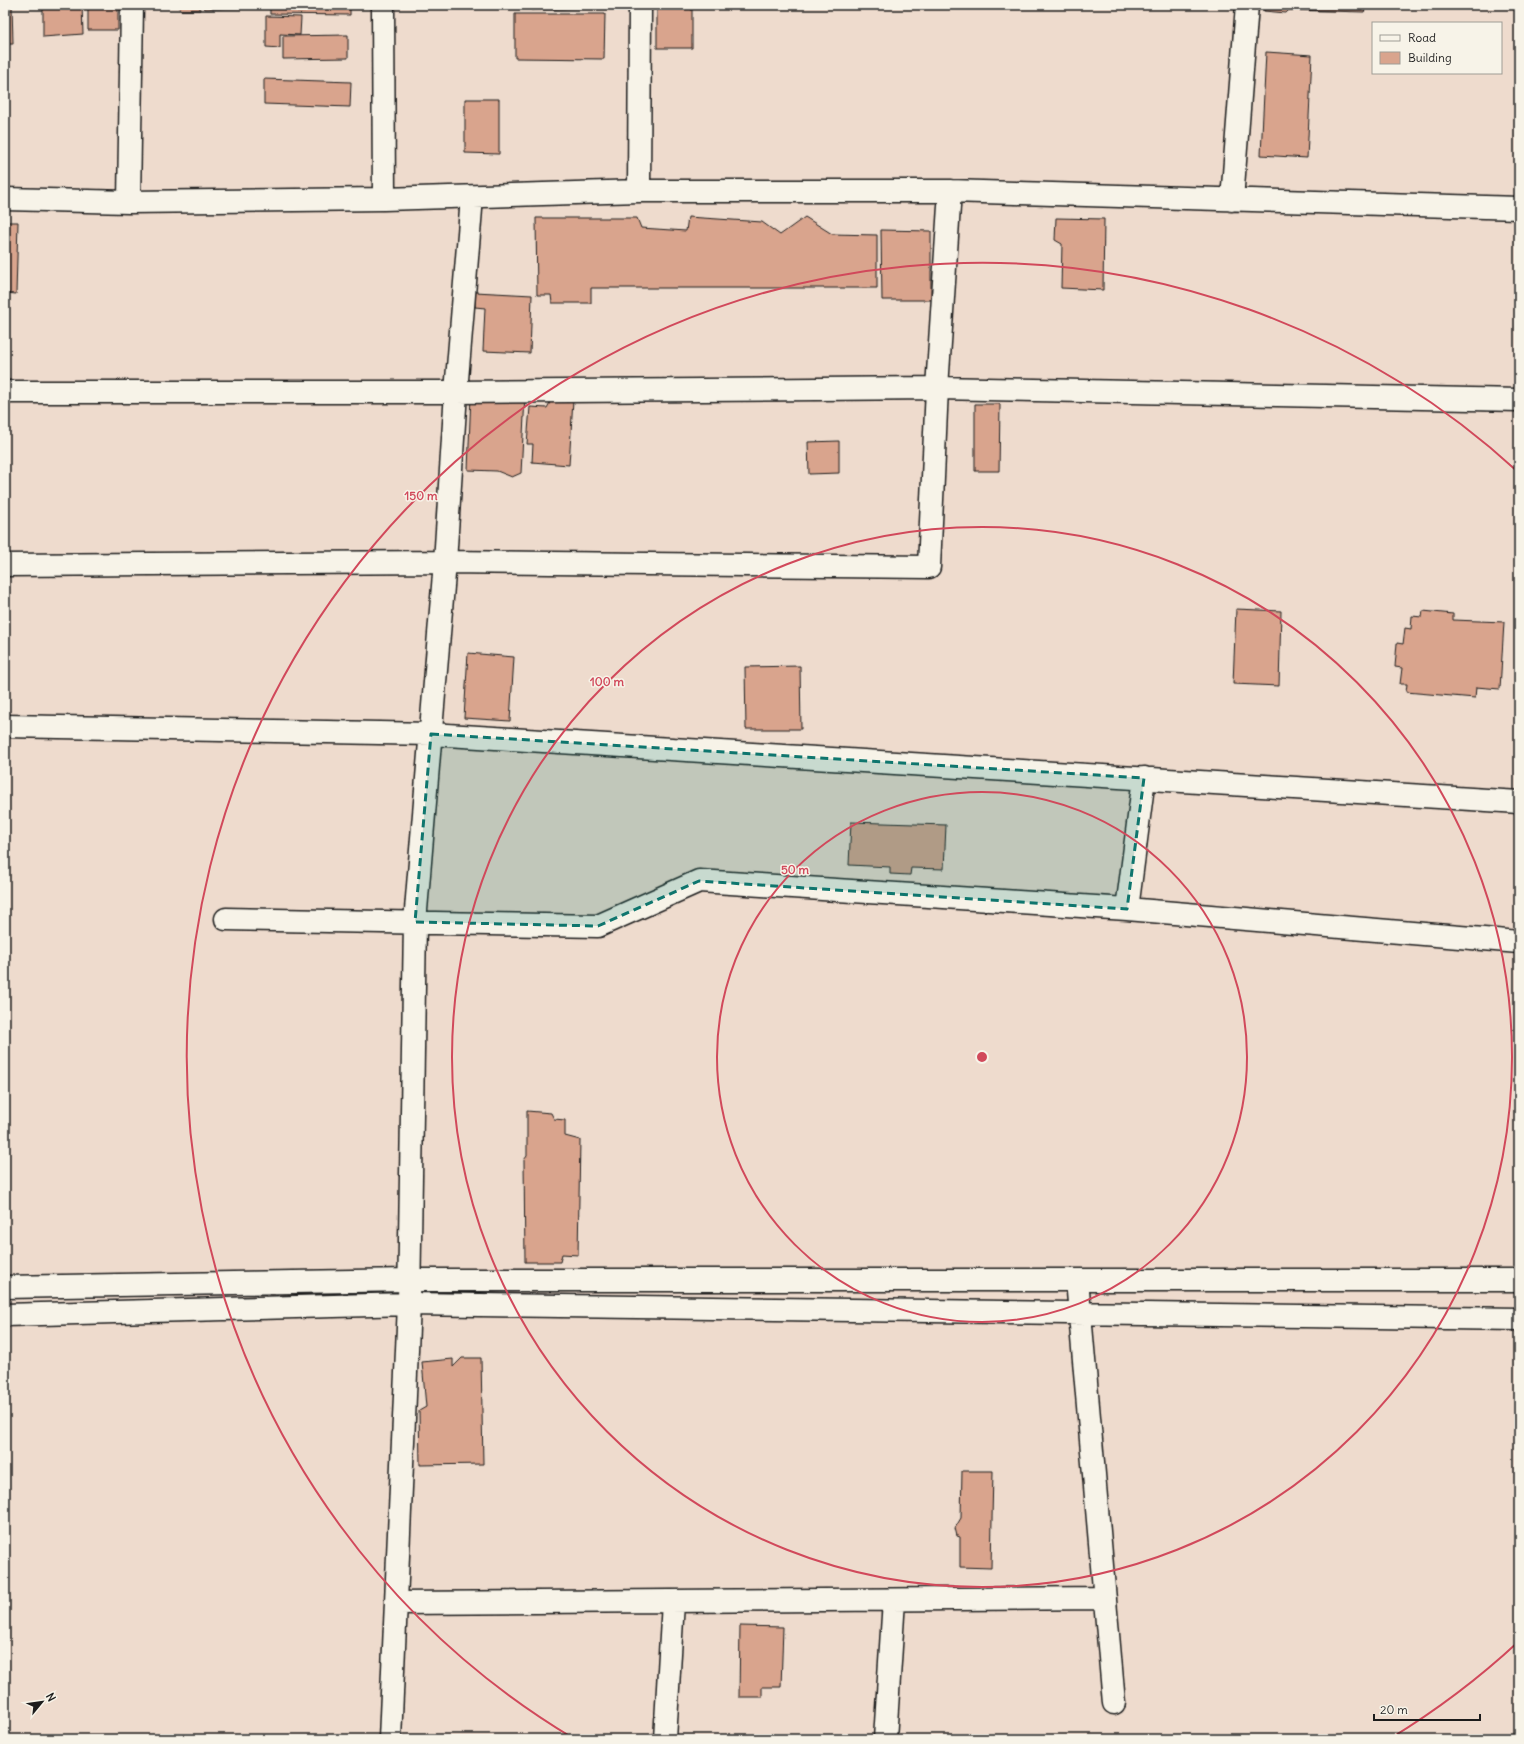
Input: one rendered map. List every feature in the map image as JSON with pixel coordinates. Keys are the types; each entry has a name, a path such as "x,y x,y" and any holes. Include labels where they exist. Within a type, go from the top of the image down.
{"street":[{"path":"129,202 132,5"},
{"path":"383,5 384,200"},
{"path":"639,190 640,5"},
{"path":"1232,200 1247,5"},
{"path":"5,199 129,202 384,200 639,190 950,191 1519,208"},
{"path":"5,565 445,562 929,567 937,388 950,191"},
{"path":"390,1739 410,1280 415,922 445,562 456,392 472,196"},
{"path":"5,392 456,392 937,388 1519,400"},
{"path":"5,726 431,734 1519,802"},
{"path":"1127,909 1144,778"},
{"path":"226,919 598,926 699,881 1127,909 1519,942"},
{"path":"5,1287 410,1280 1519,1280"},
{"path":"1077,1280 1114,1703"},
{"path":"5,1315 409,1304 1519,1320"},
{"path":"396,1603 1106,1598"},
{"path":"885,1739 894,1600"},
{"path":"665,1739 673,1602"}],"highlighted area":[{"path":"431,734 1144,778 1127,909 699,881 598,926 415,922"}],"building":[{"path":"5,5 12,5 13,44 5,44"},
{"path":"43,5 82,5 83,34 43,37"},
{"path":"88,5 118,5 118,30 88,30"},
{"path":"179,5 200,5 200,10 180,10"},
{"path":"204,5 248,5 248,8 204,9"},
{"path":"270,5 350,5 350,15 270,14"},
{"path":"531,5 580,5 580,8 531,10"},
{"path":"657,5 692,5 692,48 657,48"},
{"path":"1264,5 1368,5 1364,12 1289,10 1286,13 1264,11"},
{"path":"515,14 605,14 604,59 515,58"},
{"path":"266,16 301,17 300,35 280,34 280,48 266,47"},
{"path":"348,35 348,58 283,59 283,36"},
{"path":"1266,52 1312,55 1307,158 1261,155"},
{"path":"264,79 351,82 350,107 264,104"},
{"path":"465,99 499,99 499,154 465,153"},
{"path":"688,217 762,222 780,235 805,217 832,234 877,235 877,288 591,288 591,303 552,303 551,295 537,295 536,218 637,218 641,228 686,231"},
{"path":"1056,218 1104,219 1103,290 1061,288 1062,244 1055,240"},
{"path":"5,222 18,222 16,294 5,293"},
{"path":"881,230 931,231 931,300 882,300"},
{"path":"475,292 532,295 530,353 483,351 485,308 475,307"},
{"path":"471,395 525,397 521,473 512,477 497,471 468,470"},
{"path":"552,399 573,400 569,465 532,462 533,444 527,444 530,407 547,408"},
{"path":"975,404 1000,404 999,471 975,471"},
{"path":"839,441 839,473 809,474 808,442"},
{"path":"1236,609 1281,611 1279,686 1233,684"},
{"path":"1423,611 1453,614 1453,620 1504,622 1500,689 1476,687 1475,698 1406,692 1407,684 1400,684 1402,668 1395,667 1397,643 1403,644 1405,628 1411,629 1412,616 1422,617"},
{"path":"468,653 514,657 510,721 464,718"},
{"path":"800,666 801,729 746,729 745,667"},
{"path":"851,822 946,825 944,869 911,868 910,875 890,874 890,867 849,865"},
{"path":"527,1111 551,1113 554,1119 565,1120 565,1136 580,1140 578,1255 562,1254 560,1262 525,1262 524,1160 527,1156"},
{"path":"462,1358 481,1358 483,1464 420,1465 419,1411 426,1407 422,1362 453,1359 453,1367"},
{"path":"962,1471 993,1471 991,1568 960,1567 960,1537 957,1536 955,1528 961,1518"},
{"path":"740,1626 783,1627 781,1687 762,1687 762,1697 739,1697"}]}
